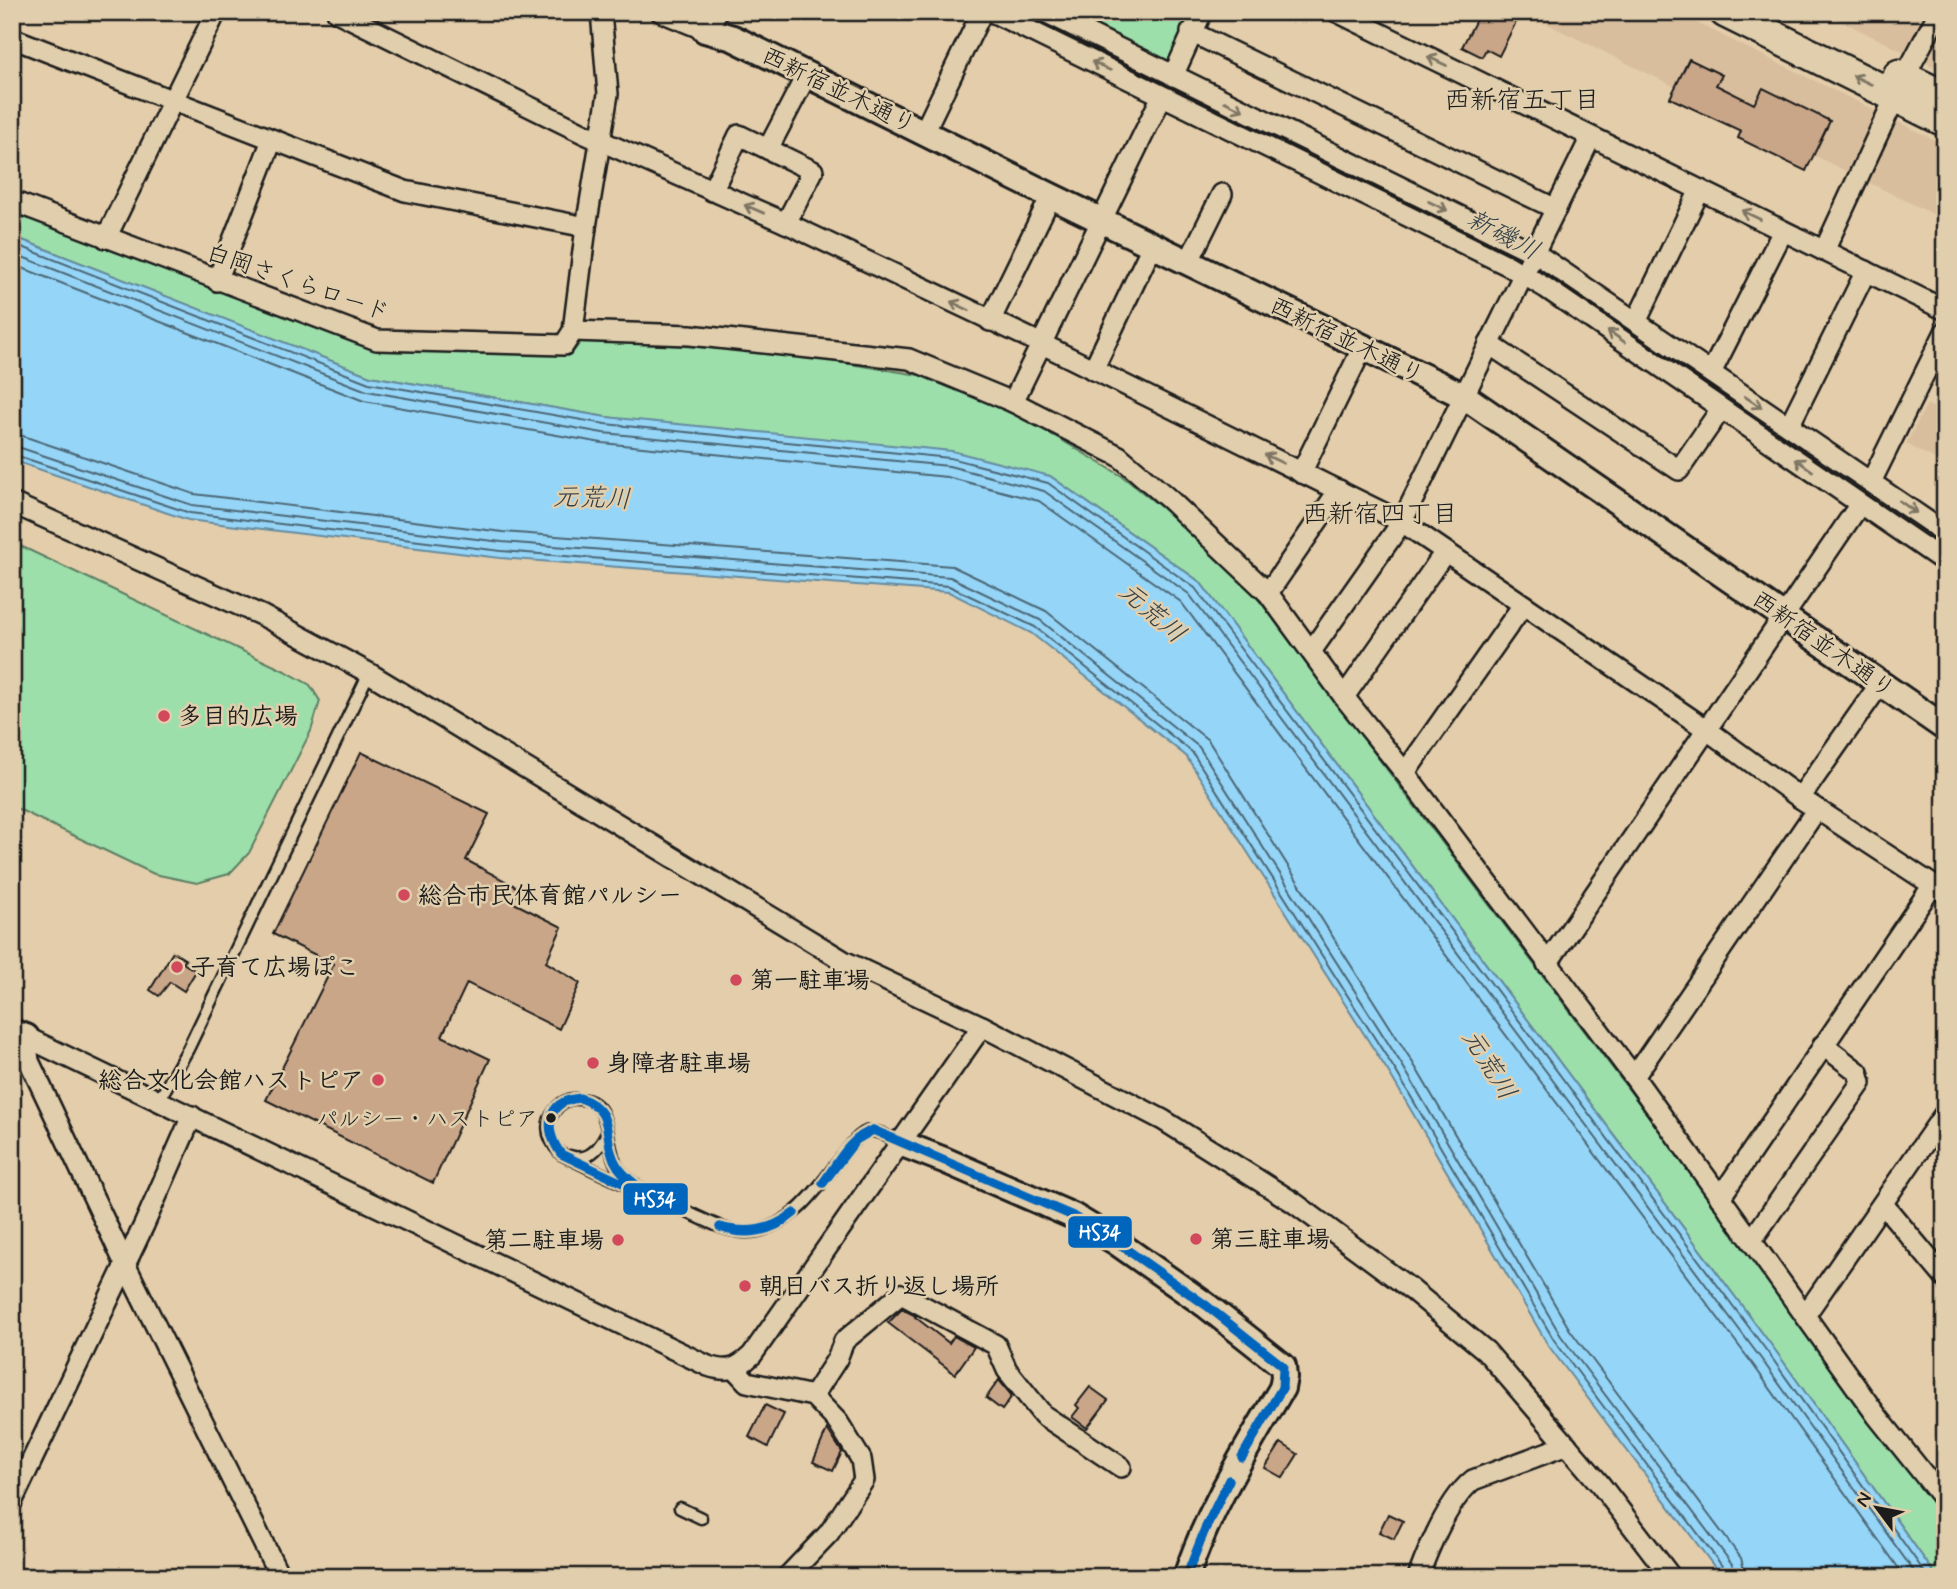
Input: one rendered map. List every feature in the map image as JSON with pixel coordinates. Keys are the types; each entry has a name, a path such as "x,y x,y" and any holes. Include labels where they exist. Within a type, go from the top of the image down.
{"main road":[{"path":"1725,12 1900,87 1945,97"},
{"path":"1770,12 1900,87 1945,121"}],"street":[{"path":"106,238 216,12"},
{"path":"337,12 600,141 786,223 1040,343 1402,522 1706,729 1800,798 1939,889 1823,1045 1720,1198"},
{"path":"601,12 608,94 586,227 573,331 690,335 909,359 1013,402 1119,456 1170,500 1268,593 1634,1077 1877,1416 1945,1502"},
{"path":"661,12 710,21"},
{"path":"925,132 982,12"},
{"path":"992,12 1524,275 1945,562"},
{"path":"1045,12 1535,253 1945,533"},
{"path":"1172,76 1202,12"},
{"path":"1825,251 1900,87 1938,12"},
{"path":"1341,13 1945,310"},
{"name":"西新宿並木通り","path":"710,21 733,38 1362,349 1464,396 1945,728"},
{"path":"1191,33 1556,209"},
{"path":"12,38 405,191 586,227"},
{"path":"768,149 807,74"},
{"path":"1013,402 1162,96"},
{"path":"712,191 739,135 813,171 786,223"},
{"path":"1312,650 1402,522 1591,137"},
{"path":"217,281 272,140"},
{"path":"1636,321 1700,190"},
{"path":"1188,263 1222,194"},
{"path":"990,321 1051,196"},
{"name":"白岡さくらロード","path":"12,201 377,340 564,345 573,331"},
{"path":"1712,373 1783,231"},
{"path":"1093,370 1152,246"},
{"path":"1790,426 1866,271"},
{"path":"1871,482 1945,332"},
{"path":"1489,344 1679,470 1721,409"},
{"path":"1301,473 1362,349"},
{"path":"1268,593 1339,490"},
{"path":"12,503 264,616 369,673 844,961 982,1026 1163,1120 1293,1202 1412,1290 1486,1351 1567,1445 1671,1577"},
{"path":"1547,964 1860,504"},
{"path":"1344,696 1445,552"},
{"path":"1405,773 1523,605"},
{"path":"1800,798 1880,684"},
{"path":"1634,1077 1817,809"},
{"path":"19,1034 723,1371 735,1369 752,1354 982,1026"},
{"path":"19,1034 29,1061 125,1264 279,1577"},
{"path":"1752,1240 1861,1083 1858,1072 1823,1045"},
{"path":"1806,1314 1945,1113"},
{"path":"12,1502 192,1116"},
{"path":"900,1143 1073,1216 1116,1242 1208,1306 1283,1367 1282,1388 1216,1502 1202,1531 1186,1577"},
{"path":"1883,1204 1945,1278"},
{"path":"813,1396 837,1359 844,1341 901,1294 996,1345 1007,1370 1043,1415 1121,1467"},
{"path":"735,1369 747,1381 813,1396 838,1422 861,1459 864,1479 829,1533 787,1577"},
{"path":"1418,1577 1461,1489 1473,1480 1567,1445"}],"lane":[{"path":"159,1100 188,1049 369,673"},
{"path":"661,1202 628,1180 616,1166 606,1120 600,1109 590,1101 577,1098 565,1101 557,1107 550,1118 548,1133 552,1145 561,1154 661,1202 726,1229 745,1233 767,1230 786,1220 819,1189 851,1144 863,1133 873,1130 900,1143"},
{"path":"561,1154 575,1158 589,1156 600,1147 607,1134"},
{"path":"680,1508 701,1518"}],"shaded area":[{"path":"1523,12 1675,12 1945,145 1945,220"},
{"path":"1823,12 1945,12 1945,73 1928,64"},
{"path":"1942,391 1945,393 1945,464 1906,444 1927,404 1934,408"}],"green space":[{"path":"1048,12 1196,12 1166,71"},
{"path":"12,210 373,349 573,352 583,339 782,353 925,376 1009,409 1122,476 1231,563 1836,1364 1945,1501 1945,1577 1937,1577 1775,1350 1200,582 1050,476 606,417 370,376 12,236"},
{"name":"多目的広場","path":"12,542 310,685 320,701 311,731 249,853 229,874 197,883 154,874 12,806"}],"water":[{"name":"元荒川","path":"12,236 370,376 606,417 952,451 1050,476 1200,582 1775,1350 1937,1577 1722,1577 1548,1345 1391,1076 1186,756 1031,633 949,592 500,558 188,520 12,460"}],"building":[{"path":"1480,12 1521,12 1499,56 1486,49 1482,57 1462,47"},
{"path":"1689,59 1722,75 1716,85 1754,104 1763,88 1830,121 1806,171 1738,138 1741,131 1670,98"},
{"path":"361,752 489,814 466,860 520,889 512,902 562,927 546,962 580,983 559,1029 467,983 442,1036 490,1059 433,1183 266,1100 334,964 273,934"},
{"name":"子育て広場ぽこ","path":"173,952 186,960 183,963 196,971 184,991 170,982 159,996 150,990"},
{"path":"902,1309 916,1316 949,1343 954,1336 974,1347 955,1374 888,1323"},
{"path":"999,1380 1012,1396 1002,1410 986,1398"},
{"path":"1090,1387 1108,1400 1087,1428 1072,1417 1079,1408 1076,1405"},
{"path":"765,1405 784,1414 768,1447 749,1437"},
{"path":"827,1429 842,1452 833,1471 813,1462"},
{"path":"1281,1443 1298,1454 1283,1478 1265,1468"},
{"path":"1388,1514 1403,1521 1394,1539 1379,1532"}],"waterway":[{"name":"新磯川","path":"1933,542 1945,550"}],"transit line":[{"name":"HS34","path":"580,1098 600,1111 607,1128 613,1157 624,1174 645,1191 677,1209 561,1154 552,1136 551,1118 560,1105 580,1098"},
{"name":"HS34","path":"823,1183 851,1145 873,1130"},
{"name":"HS34","path":"823,1183 856,1140 873,1130"},
{"name":"HS34","path":"873,1130 1073,1216 1116,1242 1207,1306 1283,1366 1282,1388"},
{"name":"HS34","path":"720,1227 758,1229 776,1224 794,1213"},
{"name":"HS34","path":"720,1227 740,1232 759,1231 777,1225 794,1213"},
{"name":"HS34","path":"1242,1457 1282,1388"},
{"name":"HS34","path":"1242,1457 1282,1388"},
{"name":"HS34","path":"1206,1527 1229,1480"},
{"name":"HS34","path":"1206,1527 1229,1480"},
{"name":"HS34","path":"1186,1577 1206,1527"}],"place":[{"name":"多目的広場","path":"164,716"},
{"name":"総合市民体育館パルシー","path":"404,895"},
{"name":"子育て広場ぽこ","path":"177,967"},
{"name":"第一駐車場","path":"736,980"},
{"name":"身障者駐車場","path":"593,1063"},
{"name":"総合文化会館ハストピア","path":"378,1080"},
{"name":"パルシー・ハストピア","path":"551,1118"},
{"name":"第三駐車場","path":"1196,1239"},
{"name":"第二駐車場","path":"618,1240"},
{"name":"朝日バス折り返し場所","path":"745,1286"}],"district":[{"name":"西新宿五丁目","path":"1522,99"},
{"name":"西新宿四丁目","path":"1380,513"}]}
